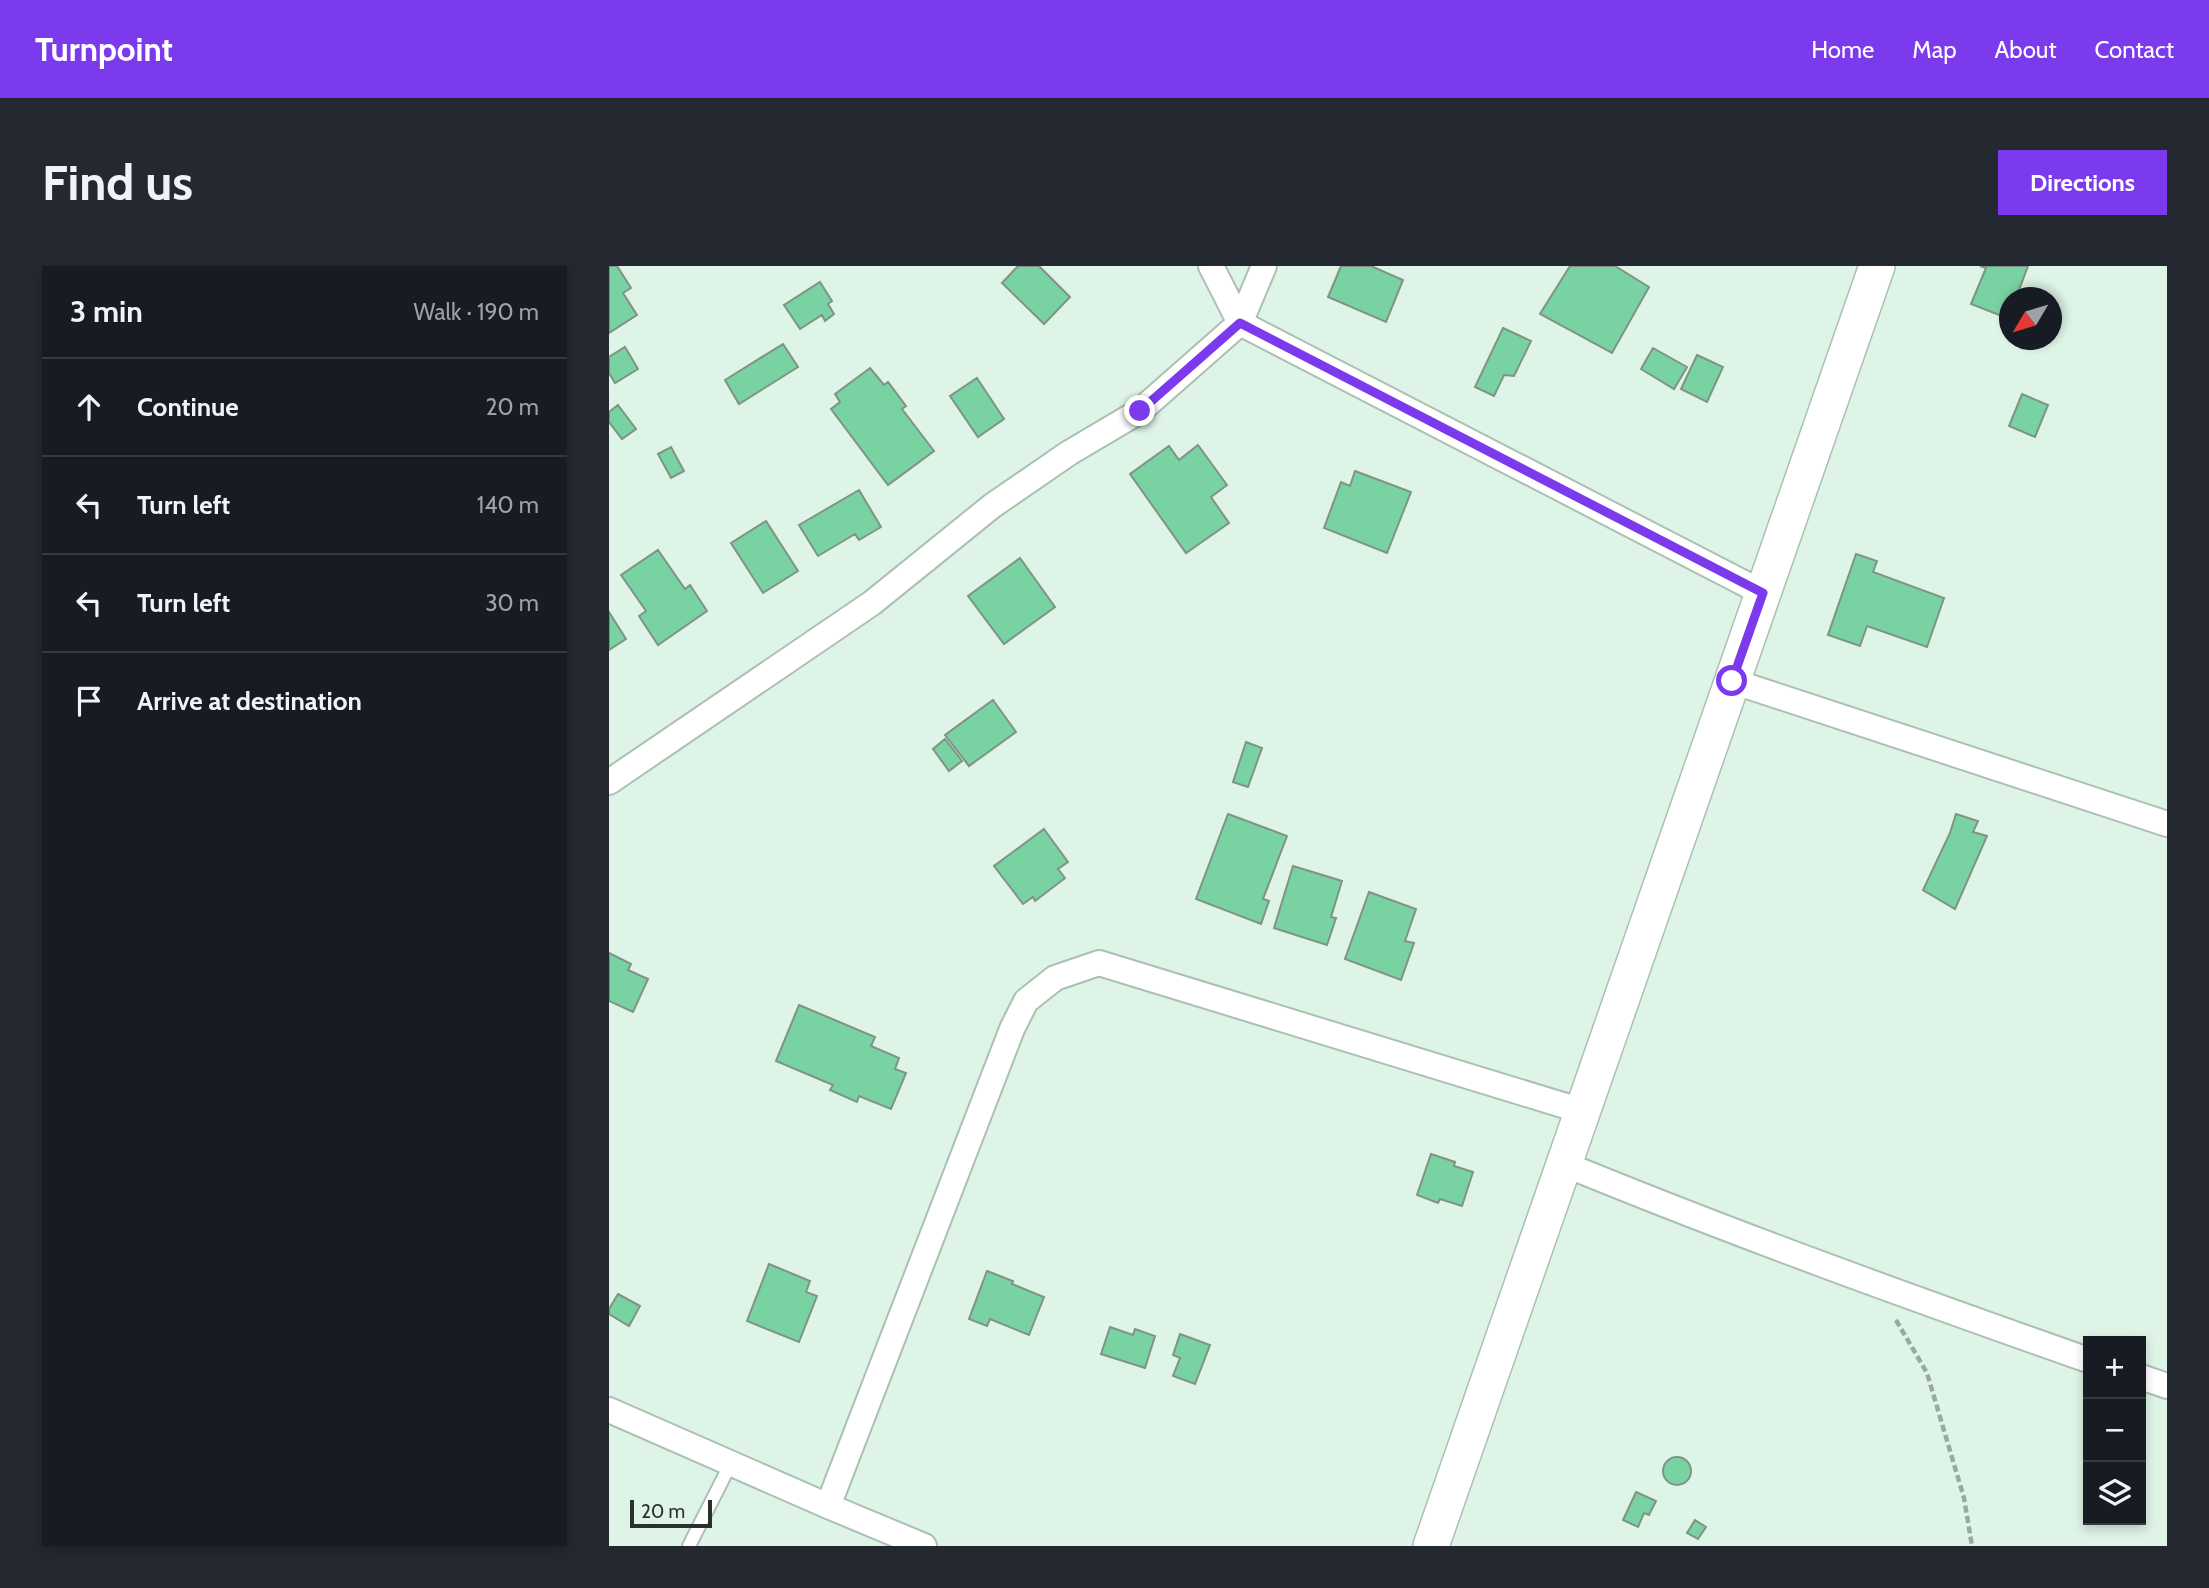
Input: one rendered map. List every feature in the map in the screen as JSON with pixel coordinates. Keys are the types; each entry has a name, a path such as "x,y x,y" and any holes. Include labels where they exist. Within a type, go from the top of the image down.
{"street":[{"path":"1211,266 1240,323 1763,593"},
{"path":"609,782 872,603 992,506 1069,453 1140,411 1240,323 1264,266"},
{"path":"1431,1546 1877,266"},
{"path":"1732,681 2167,824"},
{"path":"828,1506 1012,1029 1027,1001 1055,978 1099,962 1581,1111"},
{"path":"1564,1164 1676,1210 1875,1285 2083,1358"},
{"path":"2146,1379 2167,1386"},
{"path":"609,1410 924,1546"}],"lane":[{"path":"689,1546 731,1463"}],"path":[{"path":"1875,1285 1927,1373 1964,1499 1972,1546"}],"building":[{"path":"609,266 617,266 631,288 623,293 637,315 609,333"},
{"path":"1018,266 1039,266 1070,297 1044,324 1002,283"},
{"path":"1341,266 1371,266 1403,280 1386,322 1328,297"},
{"path":"1570,266 1615,266 1649,287 1612,353 1540,314"},
{"path":"1980,266 2028,266 2020,287 1999,287 1999,315 1971,304 1986,268"},
{"path":"820,282 832,301 828,304 834,314 825,321 822,315 800,329 784,305"},
{"path":"1503,328 1531,341 1514,376 1504,375 1494,396 1475,387"},
{"path":"783,344 798,367 739,404 725,380"},
{"path":"625,347 638,369 615,383 609,373 609,357"},
{"path":"1653,348 1687,367 1674,389 1641,369"},
{"path":"1697,355 1723,367 1707,402 1681,389"},
{"path":"870,368 884,385 888,382 906,406 902,409 934,451 888,485 831,409 840,402 835,394"},
{"path":"977,378 1004,419 978,437 950,396"},
{"path":"2022,394 2048,405 2035,437 2009,426"},
{"path":"618,405 636,429 622,439 609,422 609,412"},
{"path":"1198,445 1227,485 1211,497 1229,523 1186,553 1130,474 1169,446 1179,460"},
{"path":"671,447 684,471 671,478 658,454"},
{"path":"1355,471 1411,492 1387,553 1324,528 1341,482 1350,486"},
{"path":"859,490 881,527 859,540 855,534 818,556 799,525"},
{"path":"766,521 798,571 763,593 731,543"},
{"path":"658,550 685,589 690,585 707,611 658,645 639,616 646,611 621,575"},
{"path":"1856,554 1877,561 1873,572 1944,598 1927,647 1867,626 1860,646 1828,635"},
{"path":"1020,558 1055,607 1004,644 968,596"},
{"path":"609,612 626,639 609,650"},
{"path":"993,700 1016,732 969,766 945,735"},
{"path":"945,739 962,761 949,771 933,749"},
{"path":"1246,742 1262,748 1248,787 1233,782"},
{"path":"1228,814 1287,836 1263,899 1269,901 1261,924 1196,899"},
{"path":"1956,814 1978,821 1973,832 1987,836 1955,909 1923,890"},
{"path":"1044,829 1068,862 1058,869 1065,878 1035,901 1033,897 1023,904 994,866"},
{"path":"1293,866 1342,881 1331,917 1336,918 1327,945 1274,928"},
{"path":"1369,892 1416,909 1405,941 1414,943 1401,980 1345,959"},
{"path":"609,953 631,964 628,970 648,979 633,1012 609,1001"},
{"path":"799,1005 875,1037 871,1046 899,1058 895,1069 906,1073 891,1109 859,1096 857,1102 830,1090 833,1085 776,1061"},
{"path":"1431,1154 1455,1162 1454,1166 1473,1172 1462,1206 1440,1199 1438,1203 1417,1195"},
{"path":"769,1264 810,1281 806,1292 817,1296 799,1342 747,1321"},
{"path":"987,1271 1044,1297 1029,1335 990,1319 987,1326 969,1319"},
{"path":"618,1294 640,1306 629,1326 609,1314"},
{"path":"1110,1327 1133,1335 1135,1329 1155,1336 1145,1368 1101,1354"},
{"path":"1180,1334 1210,1345 1195,1384 1173,1376 1180,1358 1173,1355"},
{"path":"1677,1457 1687,1461 1691,1471 1687,1481 1677,1485 1667,1481 1663,1471 1667,1461"},
{"path":"1636,1492 1656,1501 1649,1515 1644,1513 1638,1527 1623,1520"},
{"path":"1695,1520 1706,1527 1698,1539 1687,1533"}],"route":[{"path":"1140,411 1240,323 1763,593 1732,681"}]}
